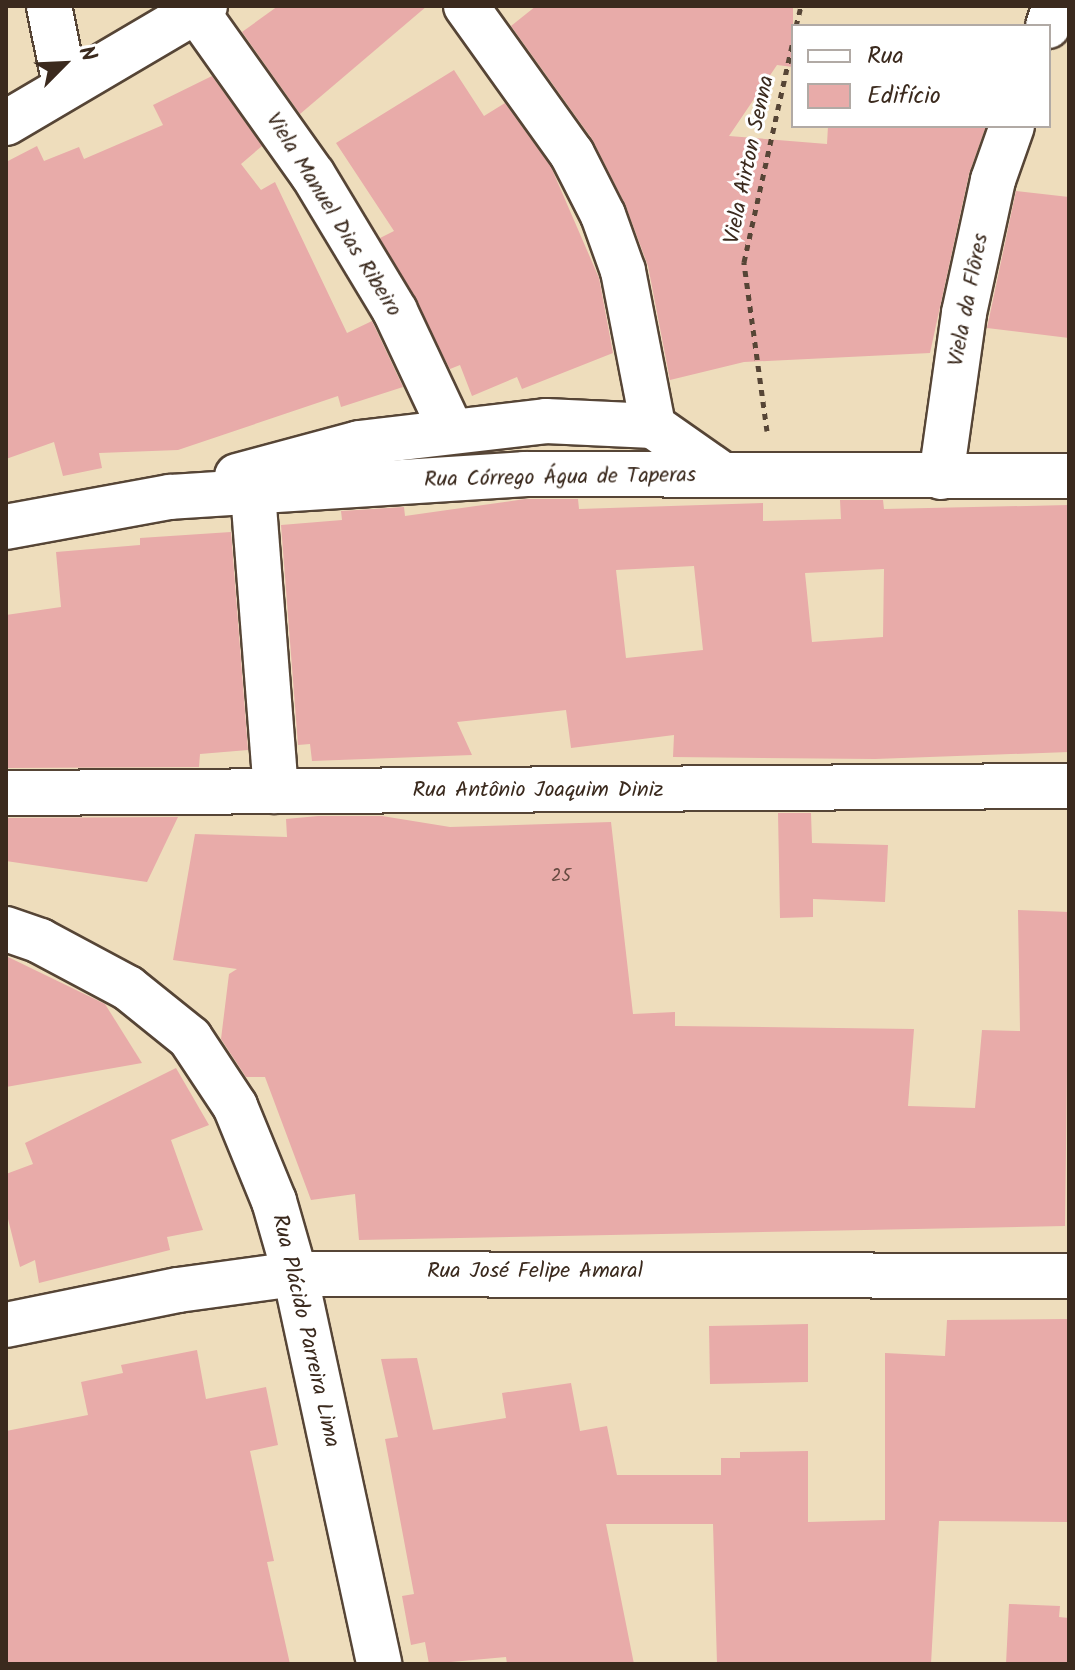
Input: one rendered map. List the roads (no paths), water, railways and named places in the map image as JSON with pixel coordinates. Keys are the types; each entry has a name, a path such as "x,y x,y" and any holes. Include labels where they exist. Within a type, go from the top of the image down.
{"street":[{"path":"49,6 65,85"},
{"path":"466,6 572,154 603,215 623,271 653,426"},
{"path":"6,123 65,85 201,9"},
{"name":"Viela Manuel Dias Ribeiro","path":"201,9 313,175 395,311 450,428"},
{"name":"Viela da Flôres","path":"941,477 964,313 993,180 1011,128"},
{"path":"170,497 359,443 450,428 546,421 653,426 723,475"},
{"name":"Rua Córrego Água de Taperas","path":"6,527 170,497 524,474 1069,476"},
{"path":"253,493 276,791"},
{"name":"Rua Antônio Joaquim Diniz","path":"6,793 1069,786"},
{"name":"Rua Plácido Parreira Lima","path":"6,929 40,941 128,988 190,1038 235,1106 274,1201 295,1274 379,1664"},
{"name":"Rua José Felipe Amaral","path":"6,1325 178,1290 295,1274 1069,1276"}]}
